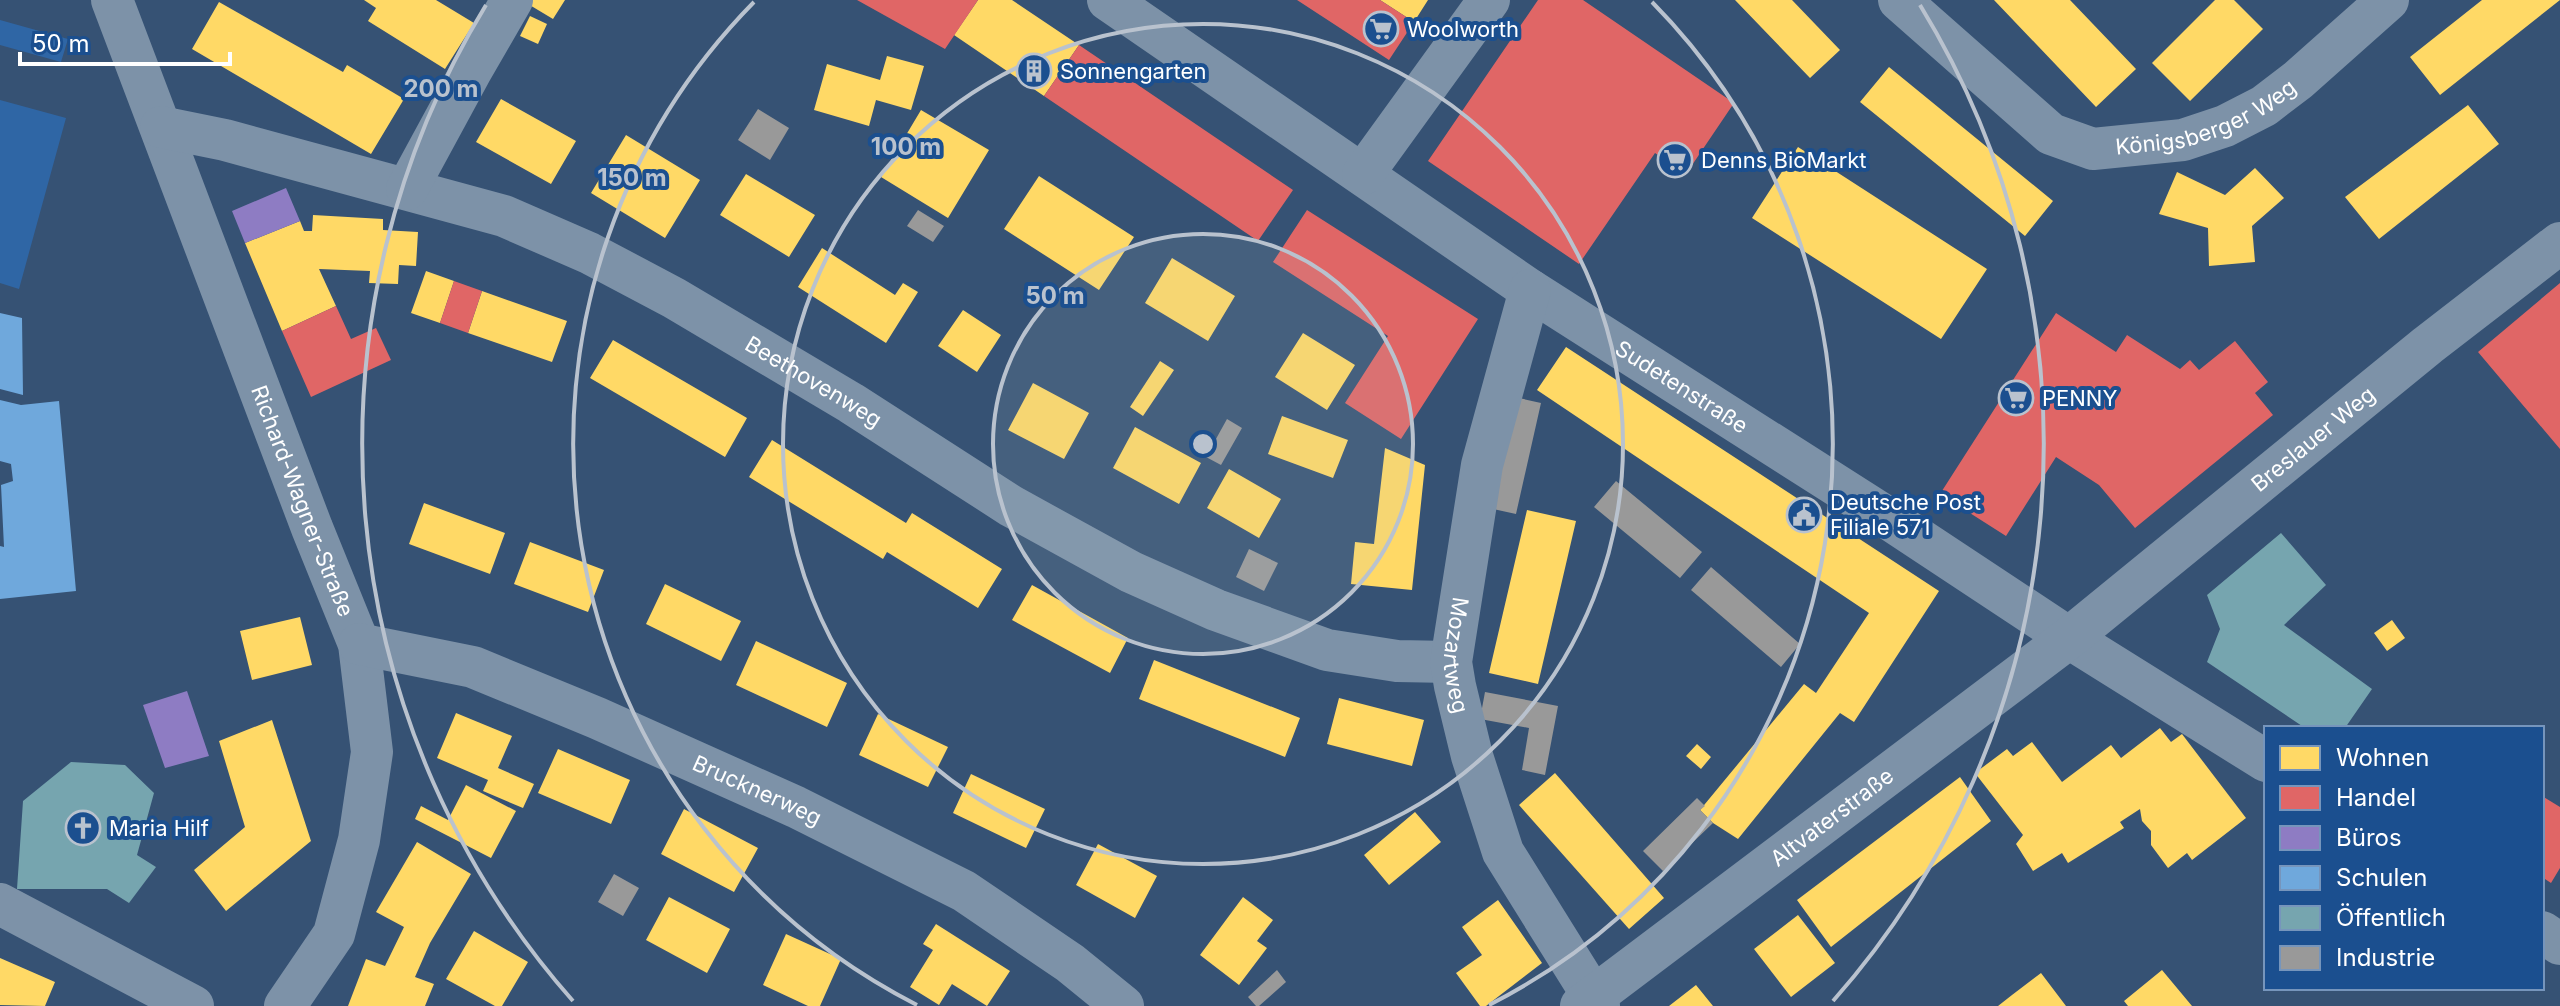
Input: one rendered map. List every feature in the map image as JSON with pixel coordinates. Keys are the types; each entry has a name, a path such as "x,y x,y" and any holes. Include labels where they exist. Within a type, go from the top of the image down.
{"street":[{"name":"Richard-Wagner-Straße","path":"112,0 359,644 372,752 359,840 334,934 285,1006"},
{"path":"407,189 512,0"},
{"name":"Sudetenstraße","path":"1108,0 1530,290 1880,513 2069,638 2264,760"},
{"path":"1363,174 1489,0"},
{"name":"Königsberger Weg","path":"1899,0 2051,134 2093,149 2183,140 2225,126 2264,106 2298,80 2388,0"},
{"name":"Beethovenweg","path":"161,127 225,140 504,216 589,253 674,298 799,371 1011,506 1131,572 1216,610 1327,650 1397,661 1451,662"},
{"name":"Breslauer Weg","path":"2069,638 2416,354 2560,243"},
{"name":"Mozartweg","path":"1530,290 1482,465 1451,662 1472,756 1503,852 1591,1003"},
{"name":"Altvaterstraße","path":"1591,1003 2069,638"},
{"name":"Brucknerweg","path":"359,644 473,667 597,718 796,807 964,891 1070,963 1123,1006"},
{"path":"0,904 193,1006"}],"shaded area":[{"path":"0,20 68,39 61,62 0,45"},
{"path":"0,100 66,118 19,289 0,283"}],"building: Wohnen":[{"path":"364,0 436,0 474,23 445,69 368,21 376,8"},
{"path":"530,0 565,0 553,19 528,4"},
{"name":"Sonnengarten","path":"978,0 1012,0 1079,45 1044,96 954,35"},
{"path":"1380,0 1428,0 1414,22"},
{"path":"1735,0 1792,0 1840,50 1810,78"},
{"path":"1994,0 2070,0 2136,69 2096,107"},
{"path":"2215,0 2234,0 2263,29 2190,101 2152,63"},
{"path":"2482,0 2560,0 2440,95 2410,57"},
{"path":"219,2 343,72 347,65 404,99 371,154 192,49"},
{"path":"530,16 547,24 538,44 520,36"},
{"path":"887,56 924,66 911,110 876,100 869,126 814,110 827,64 880,80"},
{"path":"1889,67 2053,201 2025,236 1860,102"},
{"path":"501,99 576,141 551,184 476,142"},
{"path":"2468,105 2499,144 2379,239 2345,197"},
{"path":"921,110 989,150 948,218 881,177"},
{"path":"626,135 700,180 665,238 591,193"},
{"path":"1798,147 1987,269 1941,339 1752,218"},
{"path":"2255,168 2284,198 2252,226 2255,262 2209,266 2208,228 2159,214 2177,172 2225,195"},
{"path":"746,174 815,215 789,257 720,215"},
{"path":"1039,176 1134,237 1099,290 1004,229"},
{"path":"313,215 383,219 383,230 418,232 416,266 399,265 398,284 369,283 370,271 319,269 336,306 282,331 245,243 300,221 304,231 312,231"},
{"path":"822,248 895,295 903,283 918,292 886,343 798,287"},
{"path":"1172,258 1235,296 1208,341 1145,303"},
{"path":"426,271 454,281 440,323 411,313"},
{"path":"482,291 567,321 552,362 468,333"},
{"path":"963,310 1001,335 977,372 938,346"},
{"path":"1303,333 1355,365 1327,410 1275,377"},
{"path":"613,340 747,418 725,457 590,378"},
{"path":"1566,347 1939,591 1854,722 1840,713 1738,839 1713,823 1700,810 1804,684 1816,693 1869,613 1537,390"},
{"path":"1160,361 1174,370 1143,416 1130,407"},
{"path":"1033,383 1089,413 1064,459 1008,430"},
{"path":"1282,416 1348,440 1333,478 1268,454"},
{"path":"1135,427 1201,463 1179,504 1113,468"},
{"path":"772,440 906,523 912,513 1002,569 978,608 887,552 883,559 749,477"},
{"path":"1385,448 1425,465 1412,590 1351,584 1355,542 1374,544"},
{"path":"1229,469 1281,499 1259,538 1207,508"},
{"path":"424,503 505,533 490,574 409,544"},
{"path":"1527,510 1576,521 1538,684 1489,673"},
{"path":"530,542 604,570 588,612 514,584"},
{"path":"665,584 741,621 721,661 646,624"},
{"path":"1032,585 1128,638 1110,673 1012,620"},
{"path":"300,617 312,665 252,680 240,631"},
{"path":"2392,620 2405,638 2387,651 2374,633"},
{"path":"756,641 847,683 827,727 736,685"},
{"path":"1154,660 1300,718 1285,757 1139,699"},
{"path":"1339,698 1424,720 1412,766 1327,744"},
{"path":"456,713 512,736 498,768 534,784 523,808 483,791 488,780 437,758"},
{"path":"878,714 948,747 928,787 859,755"},
{"path":"272,720 311,841 226,911 194,870 245,827 219,741"},
{"path":"2160,728 2171,742 2182,734 2246,818 2192,860 2187,853 2168,868 2151,845 2151,831 2142,821 2140,809 2120,822 2124,828 2068,863 2062,853 2033,871 2016,844 2023,835 1975,773 2007,749 2013,756 2032,742 2062,782 2111,745 2121,758"},
{"path":"1697,744 1711,757 1701,769 1686,756"},
{"path":"558,749 630,780 611,824 538,793"},
{"path":"1555,773 1664,898 1629,929 1519,805"},
{"path":"971,774 1045,809 1026,848 953,813"},
{"path":"1960,777 1991,821 1831,947 1797,900"},
{"path":"466,785 516,811 491,858 415,819 421,806 448,820"},
{"path":"684,809 758,848 734,892 661,854"},
{"path":"1415,812 1441,842 1389,885 1364,855"},
{"path":"417,842 471,874 430,943 415,977 434,984 425,1006 348,1006 366,959 385,966 404,927 376,912"},
{"path":"1098,844 1157,876 1135,918 1076,885"},
{"path":"669,897 730,929 707,973 646,940"},
{"path":"1243,897 1273,920 1257,941 1267,948 1239,985 1200,955"},
{"path":"1498,900 1542,963 1486,1006 1480,1006 1456,973 1482,955 1462,927"},
{"path":"1798,915 1835,963 1791,997 1754,949"},
{"path":"936,924 1010,971 987,1006 952,984 939,1005 910,987 933,950 923,944"},
{"path":"474,931 528,962 502,1006 495,1006 446,979"},
{"path":"786,934 841,959 820,1006 808,1006 763,985"},
{"path":"0,958 55,982 45,1006 0,1005"},
{"path":"2162,970 2192,1006 2128,1006 2124,1001"},
{"path":"2041,973 2066,1006 1998,1006 2012,995"},
{"path":"1696,985 1713,1006 1669,1006"}],"building: Handel":[{"path":"857,0 978,0 945,49"},
{"path":"1297,0 1380,0 1414,22 1389,60"},
{"path":"1538,0 1583,0 1734,103 1686,174 1655,153 1579,264 1428,161"},
{"path":"1079,45 1293,190 1258,241 1044,96"},
{"path":"1307,210 1478,319 1401,439 1345,403 1388,336 1273,262"},
{"path":"454,281 482,291 468,333 440,323"},
{"path":"2560,283 2560,449 2478,352"},
{"path":"336,306 351,339 376,328 391,360 311,397 282,331"},
{"path":"2056,313 2116,352 2127,335 2180,369 2190,360 2199,370 2235,341 2268,382 2255,393 2273,415 2135,528 2099,485 2056,457 2006,536 1940,494"},
{"path":"2544,797 2560,807 2560,868 2551,883 2544,878"}],"building: Büros":[{"path":"286,188 300,221 245,243 232,211"},
{"path":"187,691 209,756 165,768 143,705"}],"building: Schulen":[{"path":"0,313 22,318 23,395 0,389"},
{"path":"0,400 21,405 59,401 76,591 0,599 0,546 4,547 1,485 13,481 11,464 0,461"}],"building: Öffentlich":[{"path":"2281,533 2326,585 2284,625 2372,689 2346,726 2302,726 2207,662 2220,629 2207,595"},
{"name":"Maria Hilf","path":"71,762 125,765 154,793 137,855 156,867 129,903 107,889 17,889 23,801"}],"building: Industrie":[{"path":"758,109 789,128 770,160 738,140"},
{"path":"918,210 944,226 933,242 907,226"},
{"path":"1510,396 1541,403 1516,514 1484,507"},
{"path":"1227,419 1242,428 1221,465 1206,457"},
{"path":"1616,481 1702,552 1680,578 1594,507"},
{"path":"1249,549 1278,563 1264,591 1236,577"},
{"path":"1711,567 1800,644 1781,667 1691,590"},
{"path":"1485,692 1558,706 1545,775 1522,770 1529,728 1480,719"},
{"path":"1697,798 1705,806 1700,810 1713,823 1663,871 1643,851"},
{"path":"614,874 639,888 623,916 598,902"},
{"path":"1277,970 1286,982 1256,1006 1248,997"}],"place":[{"name":"Woolworth","path":"1381,29"},
{"name":"Sonnengarten","path":"1034,71"},
{"name":"Denns BioMarkt","path":"1675,160"},
{"name":"PENNY","path":"2016,398"},
{"name":"Deutsche Post Filiale 571","path":"1804,515"},
{"name":"Maria Hilf","path":"83,828"}]}
